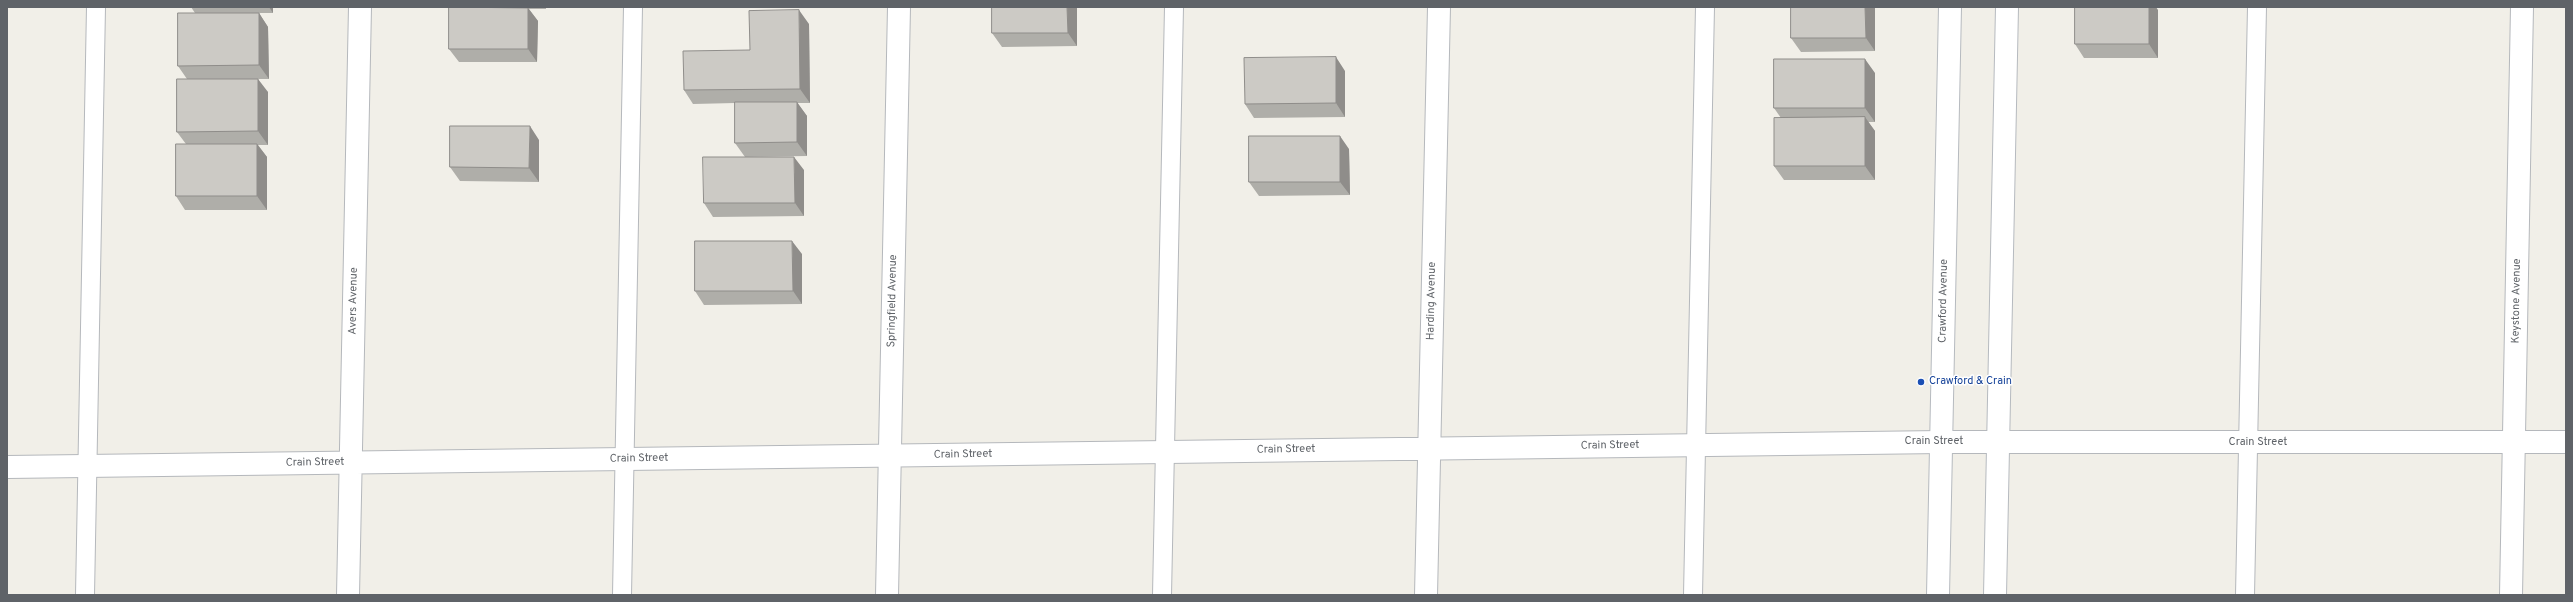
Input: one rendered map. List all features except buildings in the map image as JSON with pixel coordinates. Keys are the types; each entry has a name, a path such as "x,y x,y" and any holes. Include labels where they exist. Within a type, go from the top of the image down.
{"street":[{"name":"Avers Avenue","path":"348,595 360,7"},
{"name":"Springfield Avenue","path":"887,595 899,7"},
{"name":"Harding Avenue","path":"1426,595 1439,7"},
{"name":"Crawford Avenue","path":"1938,595 1950,7"},
{"path":"1996,595 2007,7"},
{"name":"Keystone Avenue","path":"2511,595 2522,7"},
{"name":"Crain Street","path":"7,467 1941,442 2566,442"}],"lane":[{"path":"85,595 96,7"},
{"path":"622,595 633,7"},
{"path":"1162,595 1174,7"},
{"path":"1694,595 1705,7"},
{"path":"2245,595 2257,7"}],"place":[{"name":"Crawford & Crain","path":"1921,382"}]}
